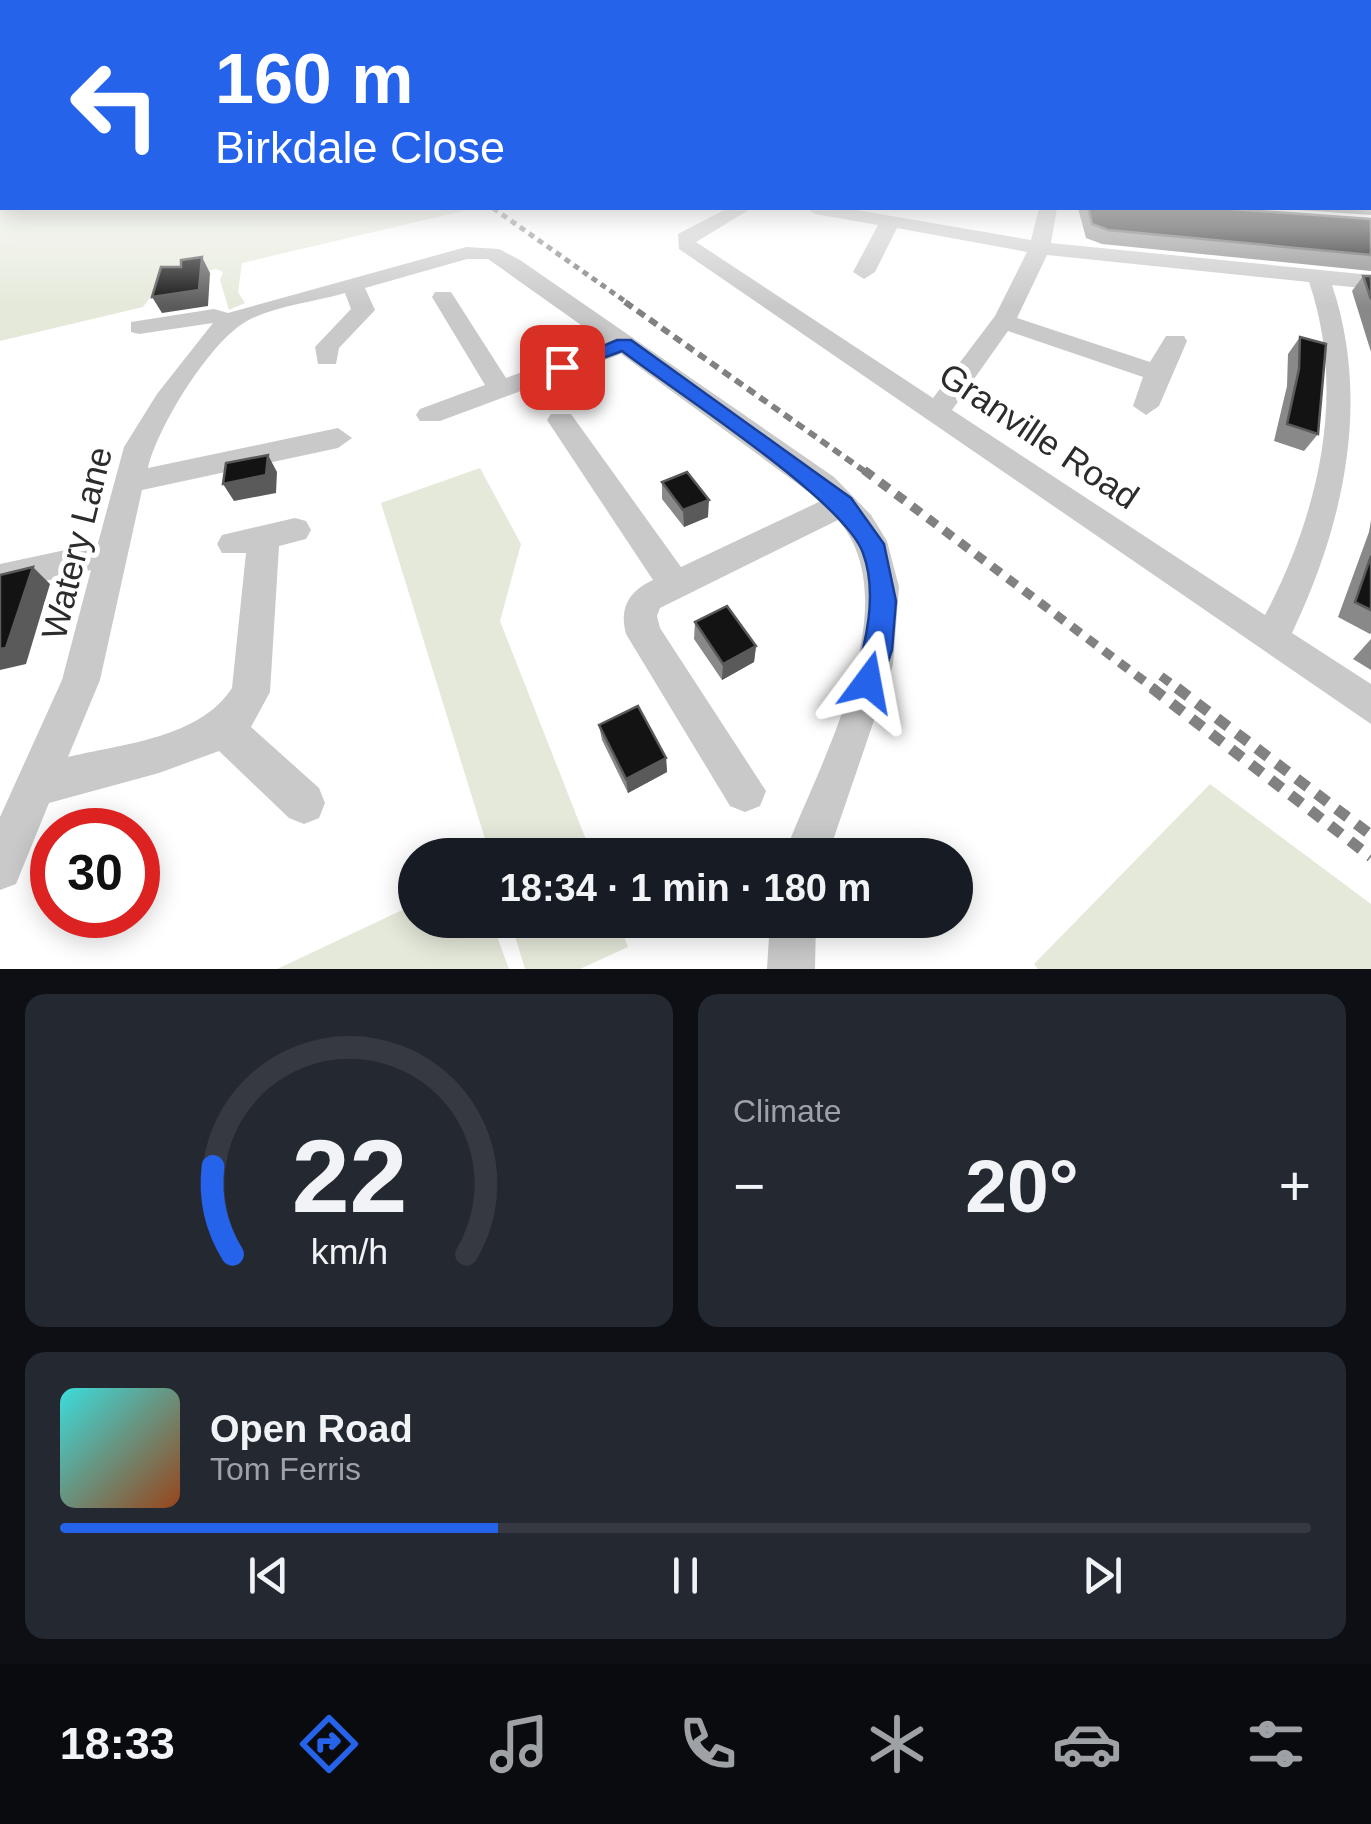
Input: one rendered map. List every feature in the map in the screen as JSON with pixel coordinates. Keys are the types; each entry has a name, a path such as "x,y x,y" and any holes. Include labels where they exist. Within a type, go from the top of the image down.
{"street":[{"name":"Granville Road","path":"724,217 685,238 693,253 937,411 1371,706"},
{"path":"864,217 1041,248 1371,282"},
{"path":"937,411 1005,322 1041,248 1046,217"},
{"path":"864,272 890,222"},
{"name":"Watery Lane","path":"0,868 81,680 138,447 166,400 231,320 262,305 466,252 492,253 843,504 875,551 883,601 880,634 858,715 812,838"},
{"path":"1271,639 1304,580 1326,518 1341,443 1341,349 1329,296 1319,279"},
{"path":"327,359 327,347 363,310 351,282"},
{"path":"443,297 501,390"},
{"path":"139,328 214,316 231,320"},
{"path":"1005,322 1158,373"},
{"path":"1146,406 1176,341"},
{"path":"430,415 624,344"},
{"path":"561,420 675,584"},
{"path":"132,482 338,438"},
{"path":"745,790 644,634 639,616 647,598 843,504"},
{"path":"36,786 196,740 223,728 240,713 251,692 264,537"},
{"path":"0,578 114,552"},
{"path":"223,728 304,803"},
{"path":"791,969 793,938"}],"shaded area":[{"path":"0,217 436,217 242,263 238,292 245,303 229,310 220,280 223,272 216,269 162,281 143,307 0,341"},
{"path":"480,468 521,544 500,621 585,838 485,838 381,503"},
{"path":"1210,784 1371,904 1371,969 1038,969 1034,964"},
{"path":"398,912 398,938 498,938 509,969 277,969"},
{"path":"516,938 625,938 628,947 580,969 525,969"}],"building":[{"path":"1090,217 1371,219 1371,255 1108,230 1092,224"},
{"path":"202,257 199,290 152,297 161,267 181,267 181,260"},
{"path":"1363,276 1371,276 1371,299"},
{"path":"1300,337 1326,344 1318,434 1287,424 1299,369"},
{"path":"268,455 266,475 223,484 226,463"},
{"path":"687,472 709,500 683,510 662,482"},
{"path":"1371,556 1371,610 1355,602"},
{"path":"33,567 6,648 0,649 0,575"},
{"path":"727,606 756,646 723,664 695,622"},
{"path":"638,706 666,758 626,779 599,725"}],"railway":[{"path":"506,217 629,304"},
{"path":"625,302 867,473"},
{"path":"864,470 1156,690"},
{"path":"1161,676 1180,690"},
{"path":"1152,688 1371,857"},
{"path":"1177,688 1371,835"}],"route":[{"path":"562,367 624,344 823,485 843,504 859,522 875,551 883,601 878,650 868,682"}]}
